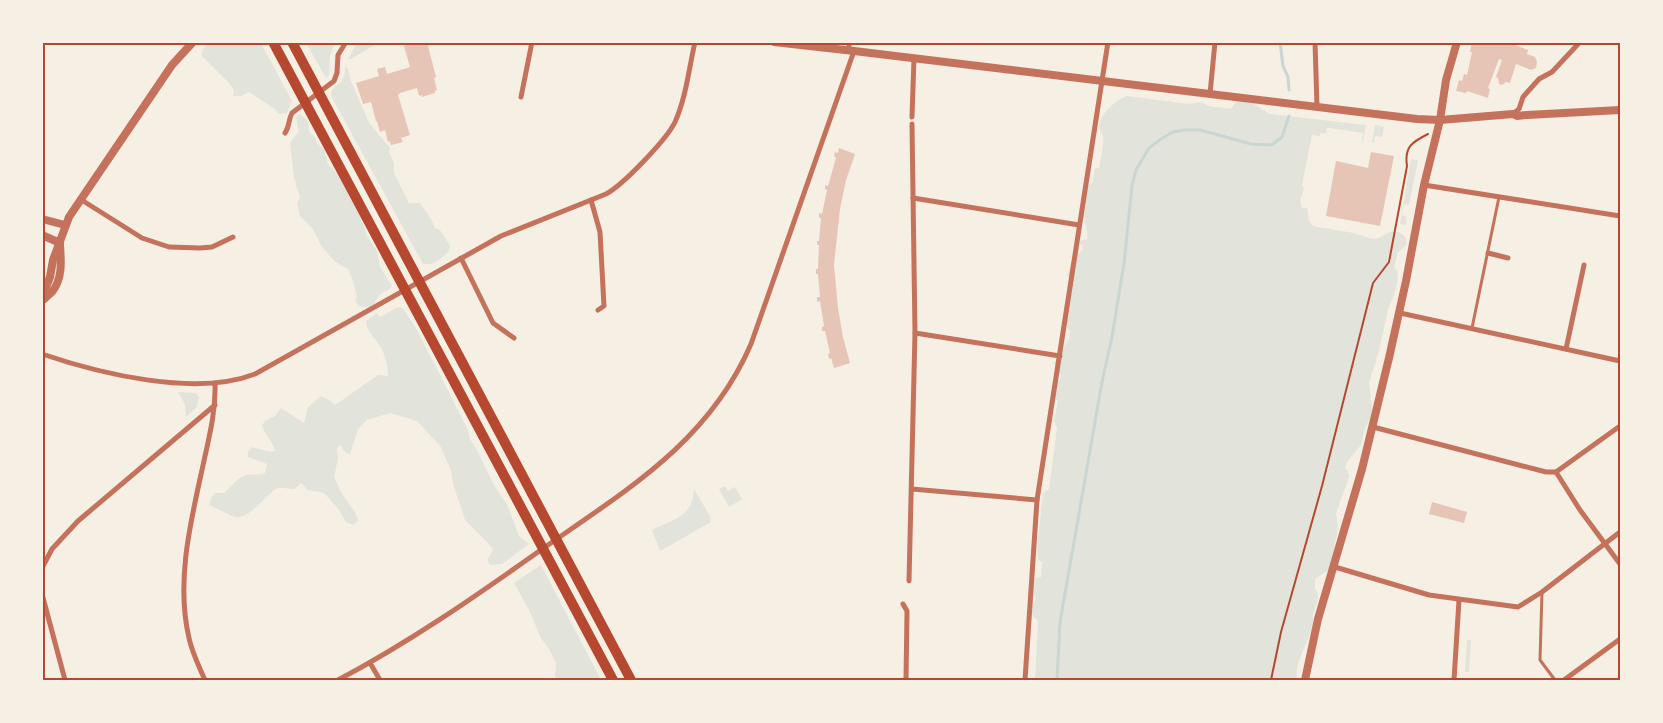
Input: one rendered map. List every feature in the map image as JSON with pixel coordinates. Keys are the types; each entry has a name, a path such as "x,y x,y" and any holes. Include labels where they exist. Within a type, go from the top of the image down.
{"highway":[{"path":"273,42 613,680"},
{"path":"292,42 632,680"}],"street":[{"path":"44,300 53,260 65,225 80,199 172,65 192,42"},
{"path":"285,133 290,127 290,116 294,111 336,77 338,55 346,42"},
{"path":"521,97 532,42"},
{"path":"42,354 94,370 174,382 216,384 255,374 508,233 606,194 623,183 673,126 679,113 695,42"},
{"path":"774,42 850,48 914,58 1417,119 1440,120 1513,114 1518,116 1620,110"},
{"path":"1025,680 1037,500 1108,42"},
{"path":"1210,94 1216,42"},
{"path":"1315,42 1317,107"},
{"path":"1305,680 1318,619 1335,567 1373,427 1400,314 1424,185 1440,120 1446,80 1457,42"},
{"path":"1513,114 1519,109 1523,97 1539,79 1552,72 1580,42"},
{"path":"338,680 434,625 636,483 679,447 713,410 741,366 751,344 850,48"},
{"path":"912,117 914,58"},
{"path":"909,581 914,333 912,124"},
{"path":"1424,185 1620,216"},
{"path":"913,198 1079,225"},
{"path":"80,199 142,238 169,247 212,247 234,237"},
{"path":"590,200 600,232 604,306 598,310"},
{"path":"42,219 65,225"},
{"path":"42,235 60,243"},
{"path":"1488,253 1508,258"},
{"path":"461,258 493,322 514,338"},
{"path":"1566,349 1584,265"},
{"path":"1400,314 1620,362"},
{"path":"914,333 1060,356"},
{"path":"205,680 189,639 184,606 184,591 189,536 202,469 212,430 216,384"},
{"path":"42,568 52,549 78,522 214,405"},
{"path":"1373,427 1537,470 1556,472 1620,426"},
{"path":"1556,472 1580,510 1620,564"},
{"path":"912,489 1037,500"},
{"path":"1335,567 1428,595 1518,607 1542,592 1620,532"},
{"path":"42,594 65,680"},
{"path":"1454,680 1459,600"},
{"path":"903,604 908,610 906,680"},
{"path":"1564,680 1620,639"},
{"path":"370,663 380,680"}],"lane":[{"path":"1472,329 1499,197"},
{"path":"1542,592 1540,660 1555,680"}],"path":[{"path":"1271,680 1281,632 1322,486 1373,283 1389,262 1407,166 1407,151 1417,140"}],"shaded area":[{"path":"210,42 261,43 292,101 287,113 279,114 275,109 249,92 241,96 233,96 234,90 228,82 202,56 205,46"},
{"path":"357,42 378,43 348,59"},
{"path":"306,43 329,43 334,46 330,56 329,75 326,78"},
{"path":"345,67 348,69 351,81 369,123 390,148 389,152 394,163 394,173 409,203 420,203 435,228 440,230 450,246 449,251 434,263 423,264 331,96 334,88 343,78"},
{"path":"1127,96 1189,104 1202,102 1208,106 1231,109 1237,100 1249,101 1270,114 1366,125 1363,142 1363,133 1330,128 1327,128 1326,134 1320,133 1320,136 1312,135 1302,185 1304,189 1300,201 1302,208 1307,208 1309,221 1313,226 1376,239 1390,232 1399,232 1406,240 1406,246 1398,252 1394,268 1397,271 1398,278 1395,292 1388,310 1379,351 1369,383 1372,408 1370,418 1365,428 1361,445 1347,462 1345,468 1348,471 1349,477 1336,513 1338,528 1330,569 1315,579 1318,599 1311,631 1297,667 1297,680 1035,680 1038,621 1033,616 1031,608 1036,599 1033,591 1034,581 1035,578 1041,577 1042,562 1038,560 1037,549 1043,493 1049,489 1057,428 1054,421 1058,401 1052,398 1052,383 1060,380 1061,375 1054,363 1069,338 1070,330 1067,328 1064,318 1071,297 1071,281 1067,275 1073,258 1082,251 1083,246 1079,244 1079,241 1087,239 1083,207 1088,185 1092,183 1095,168 1099,168 1103,141 1099,127 1100,121 1110,108"},
{"path":"299,114 307,120 309,131 315,137 317,143 324,149 328,164 341,177 348,194 362,218 361,223 363,223 367,236 377,251 380,267 392,286 379,296 372,306 359,306 355,300 357,297 348,269 335,262 322,247 313,229 300,216 297,202 300,198 294,177 290,143 299,131 296,118"},
{"path":"1375,125 1384,127 1382,137 1375,136 1374,143 1372,142"},
{"path":"1411,159 1418,160 1409,205 1404,204 1402,215 1407,217 1406,225 1400,224"},
{"path":"398,307 403,308 417,330 468,430 470,439 495,487 507,504 519,536 529,544 502,564 490,565 487,560 493,550 465,520 453,484 451,471 441,447 417,421 390,413 367,420 358,429 350,454 346,453 340,445 337,448 338,459 334,477 342,494 355,512 358,520 353,525 346,522 339,510 324,493 308,490 301,483 294,489 278,488 274,490 253,510 240,517 234,517 209,505 215,493 224,493 241,477 265,473 267,464 248,457 248,452 252,447 270,452 276,451 262,425 265,421 275,416 281,408 304,423 308,407 321,396 335,405 378,375 388,376 384,355 366,325 366,321 377,313 380,317"},
{"path":"178,392 196,393 199,397 197,407 186,417 185,404"},
{"path":"725,486 728,491 735,487 742,499 729,507 719,489"},
{"path":"694,489 711,518 711,522 660,551 652,530 681,516 690,506"},
{"path":"541,565 601,680 556,680 556,663 541,638 529,610 514,583"},
{"path":"1467,640 1471,640 1469,672 1465,672"}],"building":[{"path":"414,42 427,42 436,77 434,78 437,90 435,93 422,97 422,95 419,96 417,88 398,95 410,135 401,138 403,142 391,145 390,141 388,142 385,130 380,132 371,102 363,104 356,83 379,76 377,69 385,67 387,74 410,67 404,46"},
{"path":"1472,42 1507,42 1528,50 1527,54 1535,57 1537,62 1536,68 1531,70 1516,64 1510,83 1506,82 1502,85 1499,84 1496,77 1502,60 1499,59 1488,88 1490,89 1488,98 1467,91 1466,93 1456,91 1459,80 1462,81 1464,74 1467,75"},
{"path":"839,148 855,154 846,180 840,209 834,265 838,308 850,363 834,368 831,358 829,359 828,354 830,353 825,331 822,331 824,326 820,301 817,302 817,297 820,297 816,269 818,269 819,245 817,245 817,241 819,241 821,218 819,218 819,213 822,214 827,190 825,185 828,186 836,158 834,156 835,152 838,153"},
{"path":"1371,152 1394,156 1380,226 1326,216 1336,161 1368,168"},
{"path":"1432,502 1467,512 1464,523 1429,514"}],"waterway":[{"path":"1280,42 1289,90"},
{"path":"1057,680 1060,622 1102,382 1112,337 1124,263 1132,186 1136,170 1149,148 1173,132 1200,130 1251,144 1272,145 1282,137 1289,116"}]}
